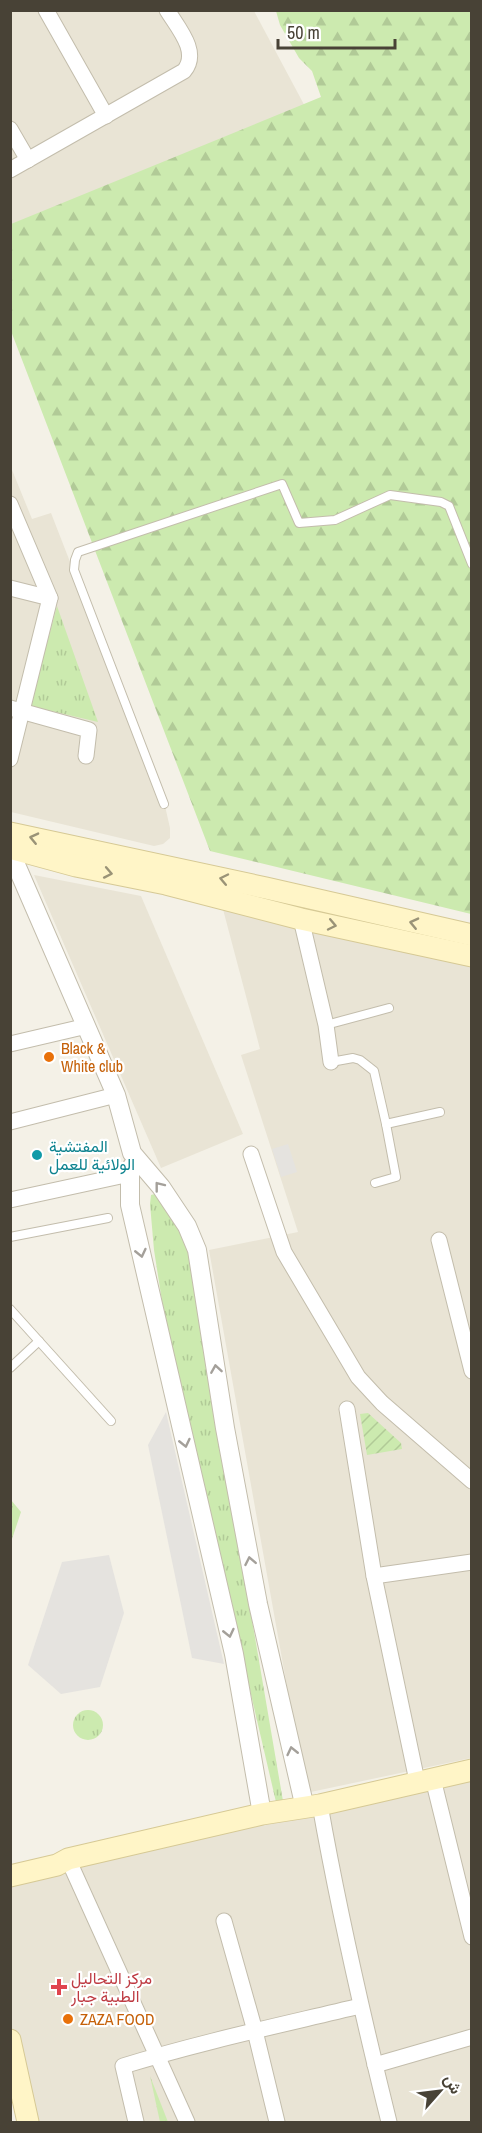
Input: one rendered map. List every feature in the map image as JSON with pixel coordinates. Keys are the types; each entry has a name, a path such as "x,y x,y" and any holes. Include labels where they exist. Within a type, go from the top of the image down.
{"main road":[{"path":"10,833 267,888 471,935"},
{"path":"10,850 166,884 301,919 471,956"},
{"path":"10,1876 57,1865 68,1859 262,1814 313,1807 471,1770"},
{"path":"10,2040 28,2122"}],"street":[{"path":"46,10 106,116"},
{"path":"10,170 179,75 188,67 190,49 168,10"},
{"path":"10,129 28,160"},
{"path":"10,504 50,598 17,710 10,759"},
{"path":"10,588 50,598"},
{"path":"17,710 89,730 87,756"},
{"path":"10,850 116,1095 132,1153 130,1205 234,1654 262,1814"},
{"path":"301,919 326,1025 331,1062"},
{"path":"10,1044 87,1026"},
{"path":"10,1122 116,1095"},
{"path":"132,1153 161,1187 188,1226 197,1250 225,1428 258,1604 336,1896 389,2122"},
{"path":"252,1154 284,1252 358,1377 382,1403 471,1481"},
{"path":"10,1200 130,1174"},
{"path":"439,1240 471,1371"},
{"path":"347,1409 374,1576 425,1780 471,1937"},
{"path":"374,1576 471,1562"},
{"path":"68,1859 187,2122"},
{"path":"224,1921 255,2031 277,2122"},
{"path":"136,2122 123,2066 360,2006"},
{"path":"375,2065 471,2037"}],"lane":[{"path":"164,804 74,570 78,552 282,484 299,524 335,520 390,495 441,502 449,506 471,564"},
{"path":"326,1025 389,1008"},
{"path":"331,1062 353,1058 360,1060 374,1071 396,1177 375,1184"},
{"path":"386,1124 440,1112"},
{"path":"10,1237 108,1218"},
{"path":"10,1310 111,1421"},
{"path":"10,1368 39,1341"}],"shaded area":[{"path":"11,11 254,11 308,112 11,234"},
{"path":"10,465 32,519 51,513 165,806 170,838 163,844 154,846 11,812"},
{"path":"34,875 141,896 243,1134 161,1168"},
{"path":"220,898 471,959 471,1758 306,1793 209,1250 298,1232 241,1055 260,1049"},
{"path":"288,1144 297,1172 281,1177 272,1149"},
{"path":"166,1412 224,1664 192,1658 148,1445"},
{"path":"109,1555 124,1613 100,1687 61,1694 28,1665 62,1562"},
{"path":"471,1770 471,2122 31,2122 11,2031 10,1876"}],"green space":[{"path":"276,11 471,11 471,914 210,851 11,331 11,224 321,97 312,71 299,58 280,25"},
{"path":"57,606 98,722 30,706"},
{"path":"155,1194 184,1234 188,1246 283,1801 276,1802 249,1686 244,1674 169,1346 154,1250 150,1204 151,1195"},
{"path":"368,1413 401,1443 402,1449 367,1455 360,1414"},
{"path":"11,1500 21,1512 10,1542"},
{"path":"88,1710 99,1714 103,1725 99,1736 88,1740 77,1736 73,1725 77,1714"},
{"path":"150,2076 168,2122 160,2122"}],"place":[{"name":"Black & White club","path":"49,1057"},
{"name":"المفتشية الولائية للعمل","path":"37,1155"},
{"name":"مركز التحاليل الطبية جبار","path":"59,1987"},
{"name":"ZAZA FOOD","path":"68,2019"}]}
